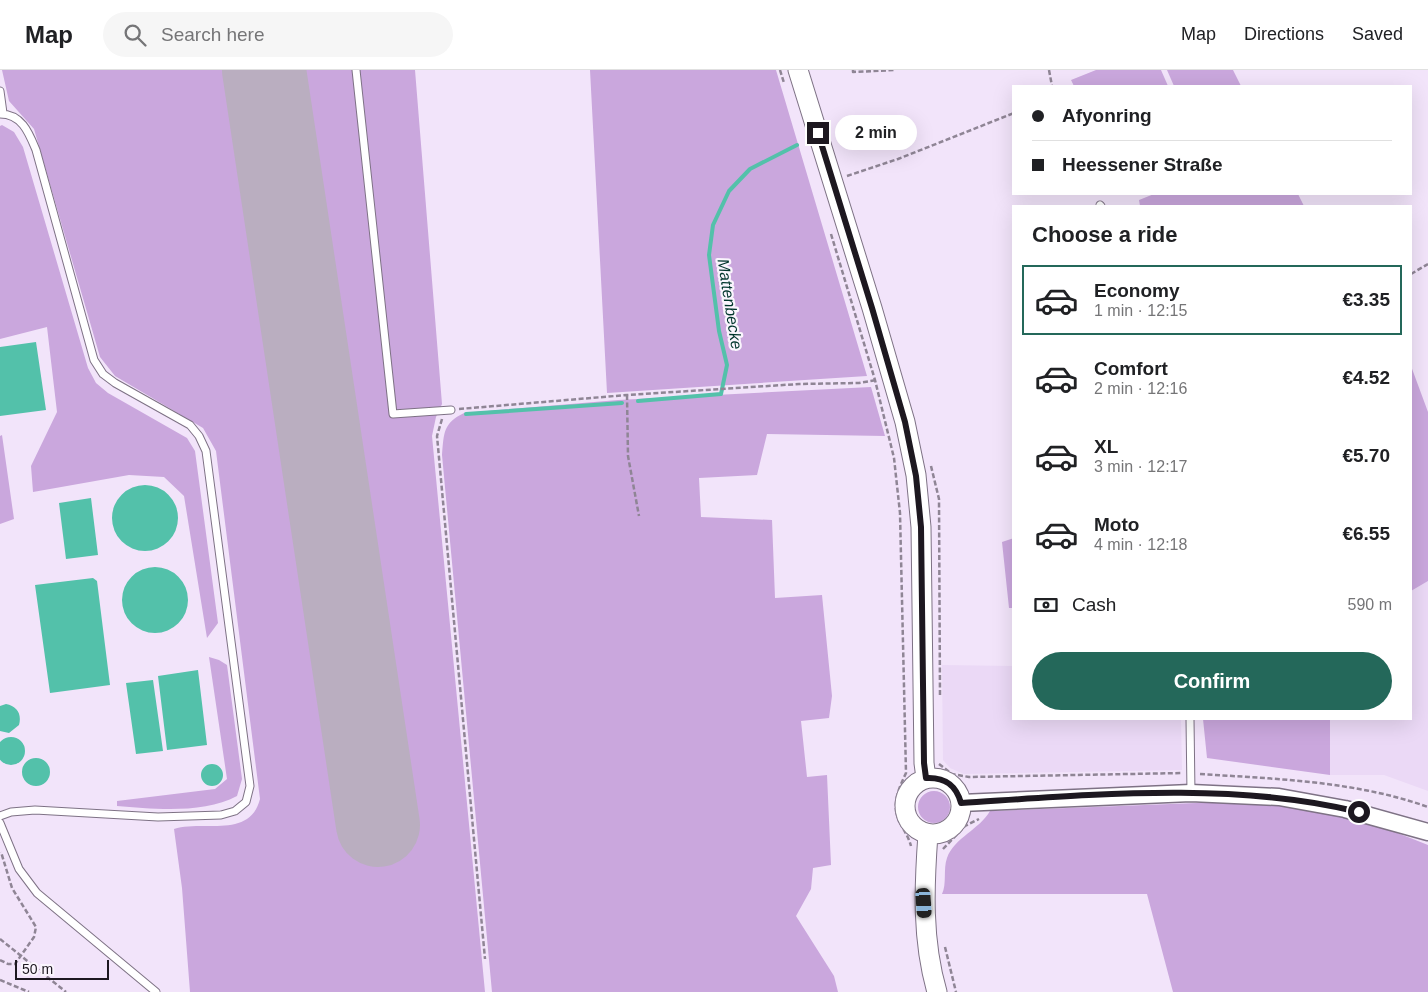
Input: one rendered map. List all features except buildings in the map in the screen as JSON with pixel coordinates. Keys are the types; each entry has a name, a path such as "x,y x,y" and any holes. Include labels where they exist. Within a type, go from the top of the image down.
{"main road":[{"path":"798,70 872,308 883,378 905,422 916,476 920,510 924,763 926,778"},
{"path":"926,778 936,778 953,786 961,803 961,812 952,827 936,834 928,834 911,824 904,807 910,789 926,778"},
{"path":"928,834 924,903 927,948 937,992"}],"street":[{"path":"961,803 1191,793 1279,797 1345,809 1428,832"}],"lane":[{"path":"356,70 393,414 451,410"},
{"path":"0,91 2,114 19,120 27,130 36,150 94,360 103,374 116,383 190,425 199,436 206,451 250,786 246,802 235,812 221,815 158,817 34,810 11,812 0,816"},
{"path":"1190,720 1191,793"},
{"path":"0,823 11,854 25,879 37,893 156,992"}],"path":[{"path":"780,70 786,88"},
{"path":"853,70 853,72 895,70"},
{"path":"1049,70 1052,85"},
{"path":"832,181 898,159 1012,114"},
{"path":"830,228 883,378 894,458 900,513 906,774 899,787 896,811 902,826 908,833 912,849"},
{"path":"1412,273 1428,264"},
{"path":"485,959 438,436 442,420 451,410 627,395 799,384 859,383 883,378"},
{"path":"627,395 628,456 639,516"},
{"path":"942,850 965,826 979,819"},
{"path":"0,848 12,888 36,927 34,937 16,964 8,964 0,960"},
{"path":"0,939 66,992"},
{"path":"944,945 956,992"},
{"path":"0,980 28,992"}],"shaded area":[{"path":"2,70 415,70 442,404 436,417 432,436 485,992 190,992 182,888 174,829 236,824 246,819 255,811 260,799 216,451 203,428 115,376 100,357 34,129 9,101"},
{"path":"590,70 776,70 867,376 607,393"},
{"path":"1096,70 1161,70 1168,85 1074,85 1071,80"},
{"path":"1167,70 1233,70 1240,85 1174,85"},
{"path":"2,125 14,132 23,147 88,368 96,383 108,393 187,438 195,451 218,623 207,638 184,496 164,477 129,475 33,492 31,466 57,412 47,327 0,339 0,126"},
{"path":"1152,195 1298,195 1304,205 1140,205 1139,200"},
{"path":"36,342 46,410 0,416 0,347"},
{"path":"1412,369 1428,412 1428,581 1412,590"},
{"path":"871,387 885,436 767,434 757,475 699,478 701,517 772,520 775,598 822,595 832,696 829,718 801,721 807,777 827,775 831,865 813,868 811,889 796,916 834,976 838,992 492,992 442,455 444,435 448,425 464,413 618,400"},
{"path":"2,435 14,519 0,524 0,436"},
{"path":"138,485 152,485 164,490 173,499 178,511 176,531 169,542 152,551 138,551 126,546 117,537 112,525 112,511 117,499 126,490"},
{"path":"91,498 98,555 66,559 59,503"},
{"path":"1012,539 1012,608 1009,608 1002,542"},
{"path":"155,567 168,569 183,582 186,587 188,600 186,613 173,628 168,631 155,633 142,631 127,618 124,613 122,600 124,587 137,572 142,569"},
{"path":"93,578 97,581 110,685 50,693 35,585"},
{"path":"1428,581 1428,791 1384,775 1330,775 1330,720 1412,720 1412,590"},
{"path":"209,657 227,665 242,779 237,796 210,806 194,808 163,809 117,806 117,801 215,789 227,779"},
{"path":"942,665 1012,666 1012,720 1181,720 1182,770 964,774 950,768 943,760"},
{"path":"198,670 207,745 167,750 158,676"},
{"path":"153,680 163,751 136,754 126,683"},
{"path":"6,704 16,709 20,717 19,725 9,733 0,731 0,706"},
{"path":"1203,720 1330,720 1330,775 1207,758"},
{"path":"6,738 16,738 24,746 24,756 16,764 6,764 -1,758 -1,744"},
{"path":"36,758 46,762 50,772 46,782 36,786 26,782 22,772 26,762"},
{"path":"212,764 220,767 223,775 220,783 212,786 204,783 201,775 204,767"},
{"path":"934,791 945,796 950,807 945,818 934,823 923,818 918,807 923,796"},
{"path":"1222,802 1280,803 1324,810 1377,826 1428,845 1428,992 1173,992 1147,894 942,894 946,862 950,851 990,811"}],"waterway":[{"name":"Mattenbecke","path":"638,401 721,394 727,365 719,331 709,255 713,225 729,191 750,169 797,145"},
{"name":"Mattenbecke","path":"466,414 622,403"}],"runway":[{"path":"264,70 378,825"}],"route":[{"path":"818,133 905,422 916,476 921,527 924,763 926,778 945,780 953,786 961,803 1191,793 1279,797 1359,812"}]}
